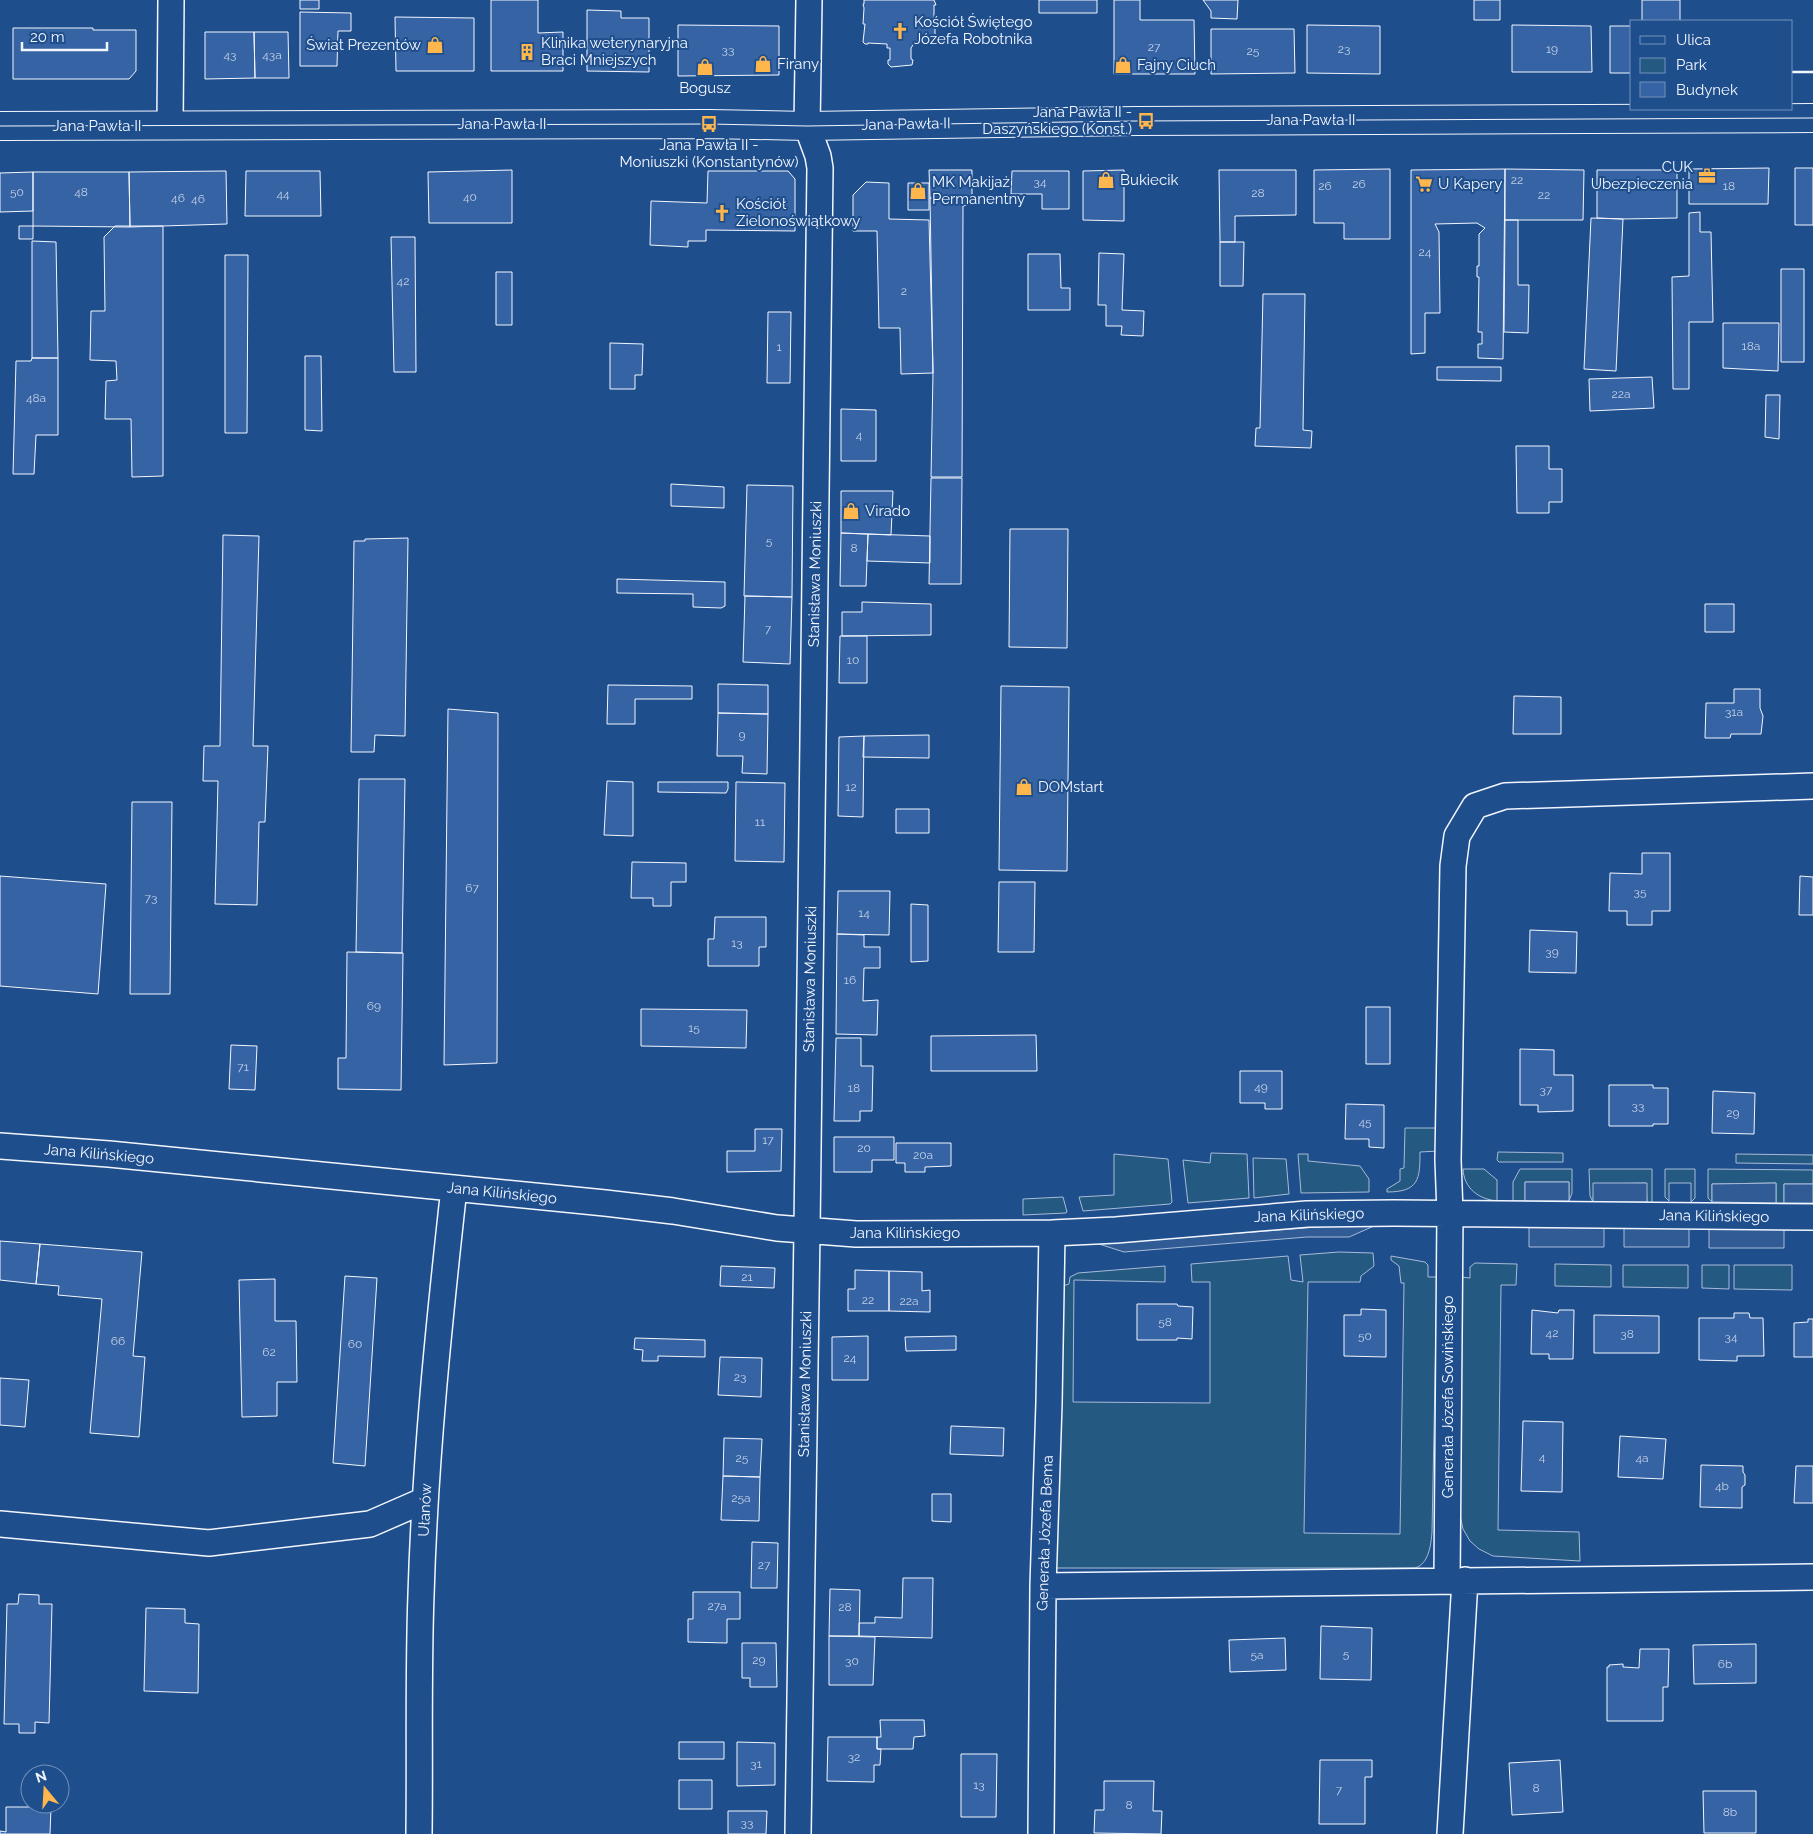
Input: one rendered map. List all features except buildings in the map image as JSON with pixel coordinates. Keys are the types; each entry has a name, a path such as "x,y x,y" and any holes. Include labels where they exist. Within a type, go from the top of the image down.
{"main road":[{"name":"Jana Pawła II","path":"0,126 724,124 806,126 1136,121 1813,118"}],"street":[{"path":"170,125 171,0"},
{"path":"806,126 808,0"},
{"name":"Stanisława Moniuszki","path":"798,1834 808,1230 820,168 818,156 806,126"},
{"name":"Generała Józefa Sowińskiego","path":"1450,1834 1456,1580 1448,1160 1453,866 1456,836 1475,806 1505,796 1813,786"},
{"name":"Jana Kilińskiego","path":"0,1146 109,1154 454,1188 663,1210 777,1228 856,1234 1052,1233 1116,1230 1307,1214 1450,1213 1813,1217"},
{"name":"Ułanów","path":"419,1834 421,1596 425,1500 433,1390 454,1188"},
{"name":"Generała Józefa Bema","path":"1041,1834 1043,1586 1052,1233"},
{"path":"0,1524 209,1544 370,1524 425,1500"},
{"path":"1043,1586 1813,1577"}],"green space":[{"path":"1405,1128 1442,1128 1439,1151 1420,1152 1416,1182 1406,1190 1387,1192 1387,1189 1400,1181 1400,1169 1404,1168"},
{"path":"1498,1152 1563,1153 1563,1162 1499,1162 1497,1160"},
{"path":"1211,1153 1247,1154 1249,1198 1188,1203 1183,1160 1210,1163"},
{"path":"1114,1154 1168,1159 1172,1202 1170,1204 1083,1211 1079,1197 1114,1195"},
{"path":"1298,1154 1308,1154 1308,1161 1360,1166 1369,1179 1369,1192 1301,1193"},
{"path":"1736,1154 1813,1155 1813,1164 1736,1163"},
{"path":"1253,1158 1286,1159 1289,1194 1254,1198"},
{"path":"1463,1169 1484,1169 1497,1180 1497,1201 1484,1198 1473,1191 1466,1182"},
{"path":"1520,1169 1572,1169 1572,1193 1569,1201 1569,1182 1525,1182 1525,1201 1513,1201 1513,1182"},
{"path":"1589,1169 1652,1169 1652,1203 1647,1202 1646,1183 1594,1184 1593,1202 1590,1196"},
{"path":"1665,1169 1695,1169 1695,1198 1691,1202 1691,1183 1669,1183 1669,1201 1665,1197"},
{"path":"1708,1169 1813,1170 1813,1184 1784,1184 1784,1203 1776,1203 1776,1183 1712,1184 1712,1202 1708,1198"},
{"path":"1063,1197 1066,1213 1023,1215 1023,1199"},
{"path":"1339,1252 1373,1253 1374,1266 1361,1276 1360,1282 1308,1282 1304,1533 1400,1534 1404,1283 1401,1283 1399,1266 1391,1260 1391,1256 1425,1262 1428,1265 1428,1277 1437,1277 1432,1532 1428,1553 1420,1566 1415,1568 1056,1568 1062,1286 1069,1284 1070,1277 1078,1273 1165,1266 1165,1282 1074,1280 1073,1402 1210,1403 1210,1282 1192,1282 1191,1264 1288,1256 1291,1280 1303,1282 1300,1255"},
{"path":"1475,1263 1517,1264 1516,1285 1501,1285 1498,1530 1579,1532 1580,1561 1493,1556 1479,1549 1470,1541 1463,1529 1459,1511 1461,1277 1470,1278 1470,1267"},
{"path":"1555,1264 1611,1265 1611,1287 1555,1286"},
{"path":"1623,1265 1688,1265 1688,1288 1623,1287"},
{"path":"1702,1265 1729,1265 1729,1289 1702,1288"},
{"path":"1734,1265 1792,1265 1792,1290 1734,1289"}],"shaded area":[{"path":"1525,1182 1569,1182 1569,1201 1525,1201"},
{"path":"1593,1183 1647,1183 1647,1202 1593,1202"},
{"path":"1776,1183 1776,1203 1712,1202 1712,1184"},
{"path":"1784,1184 1813,1184 1813,1203 1784,1203"},
{"path":"1330,1226 1374,1226 1349,1237 1307,1237 1124,1252 1099,1244"},
{"path":"1529,1227 1604,1228 1604,1247 1529,1247"},
{"path":"1624,1228 1689,1228 1689,1247 1624,1247"},
{"path":"1709,1228 1784,1229 1784,1248 1709,1248"}],"tram line":[{"path":"0,126 709,124 807,126 1136,121 1813,118"}],"wall":[{"path":"1793,72 1813,72"}],"place":[{"name":"Kościół Świętego Józefa Robotnika","path":"900,31"},
{"name":"Świat Prezentów","path":"435,45"},
{"name":"Klinika weterynaryjna Braci Mniejszych","path":"527,52"},
{"name":"Firany","path":"763,64"},
{"name":"Fajny Ciuch","path":"1123,65"},
{"name":"Bogusz","path":"705,67"},
{"name":"Jana Pawła II - Daszyńskiego (Konst.)","path":"1146,121"},
{"name":"Jana Pawła II - Moniuszki (Konstantynów)","path":"709,124"},
{"name":"CUK Ubezpieczenia","path":"1707,176"},
{"name":"Bukiecik","path":"1106,180"},
{"name":"U Kapery","path":"1424,184"},
{"name":"MK Makijaż Permanentny","path":"918,191"},
{"name":"Kościół Zielonoświątkowy","path":"722,213"},
{"name":"Virado","path":"851,511"},
{"name":"DOMstart","path":"1024,787"}]}
